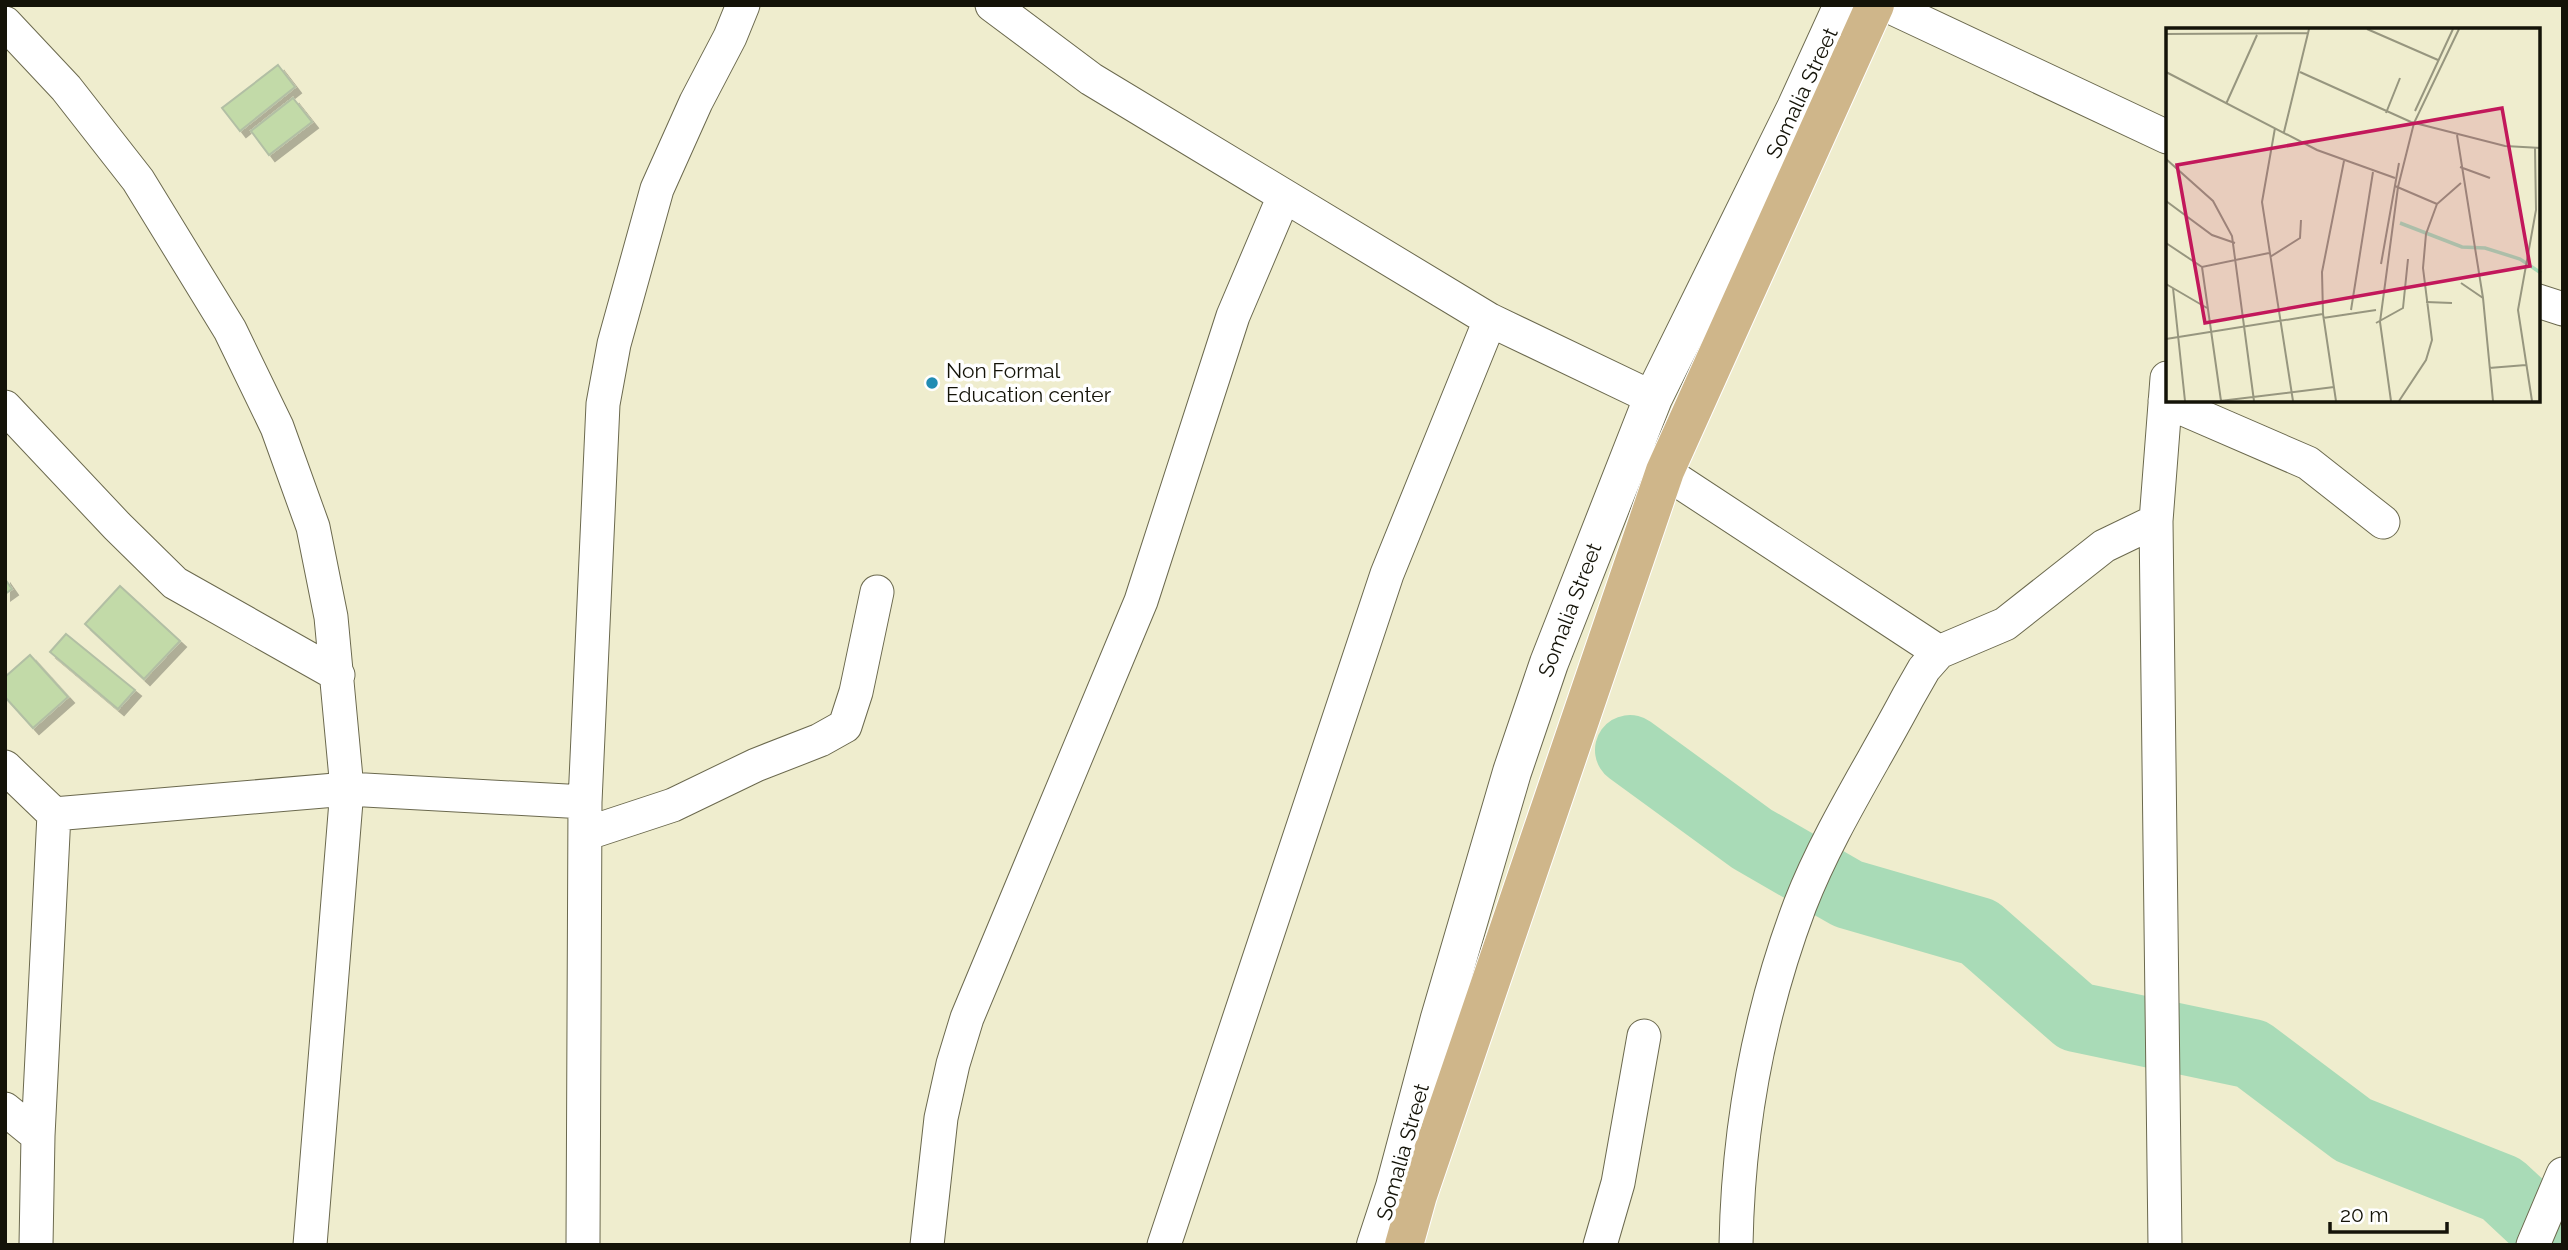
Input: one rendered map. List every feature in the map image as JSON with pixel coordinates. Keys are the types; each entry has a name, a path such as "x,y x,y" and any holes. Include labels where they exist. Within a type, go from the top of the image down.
{"main road":[{"name":"Somalia Street","path":"1376,1245 1395,1187 1440,1018 1512,772 1553,651 1653,398 1796,108 1843,5"},
{"path":"1404,1245 1418,1195 1665,471 1875,5"}],"street":[{"path":"583,1245 585,802 603,404 614,344 657,189 743,5"},
{"path":"992,5 1091,79 1490,320 1653,398"},
{"path":"1886,5 2166,137"},
{"path":"5,23 66,88 138,180 230,330 277,427 313,527 331,617 347,789 310,1245"},
{"path":"927,1245 942,1118 953,1064 967,1018 1141,601 1233,316 1284,196"},
{"path":"2540,302 2563,309"},
{"path":"1164,1245 1387,574 1490,320"},
{"path":"2165,1245 2156,521 2166,389"},
{"path":"2191,402 2308,463 2383,522"},
{"path":"5,407 117,526 175,583 338,675"},
{"path":"1632,450 1939,652"},
{"path":"1736,1245 1741,1146 1758,1045 1800,906 1816,868 1924,669 1939,652 2005,624 2104,546 2156,521"},
{"path":"585,834 673,805 756,765 820,740 845,726 856,692 877,592"},
{"path":"5,767 54,814 347,789 585,802"},
{"path":"36,1245 38,1136 54,814"},
{"path":"1600,1245 1618,1183 1644,1035"},
{"path":"5,1109 38,1136"},
{"path":"2533,1243 2563,1174"}],"building":[{"path":"278,65 295,87 240,131 222,108"},
{"path":"293,98 312,122 269,155 251,131"},
{"path":"5,579 12,589 5,594"},
{"path":"120,586 180,641 144,679 85,624"},
{"path":"66,634 135,690 118,709 50,652"},
{"path":"30,655 68,697 33,728 5,697 5,677"}],"waterway":[{"path":"1630,750 1752,839 1848,894 1979,932 2076,1017 2252,1054 2353,1130 2502,1189 2562,1245"}],"place":[{"name":"Non Formal Education center","path":"932,383"}]}
